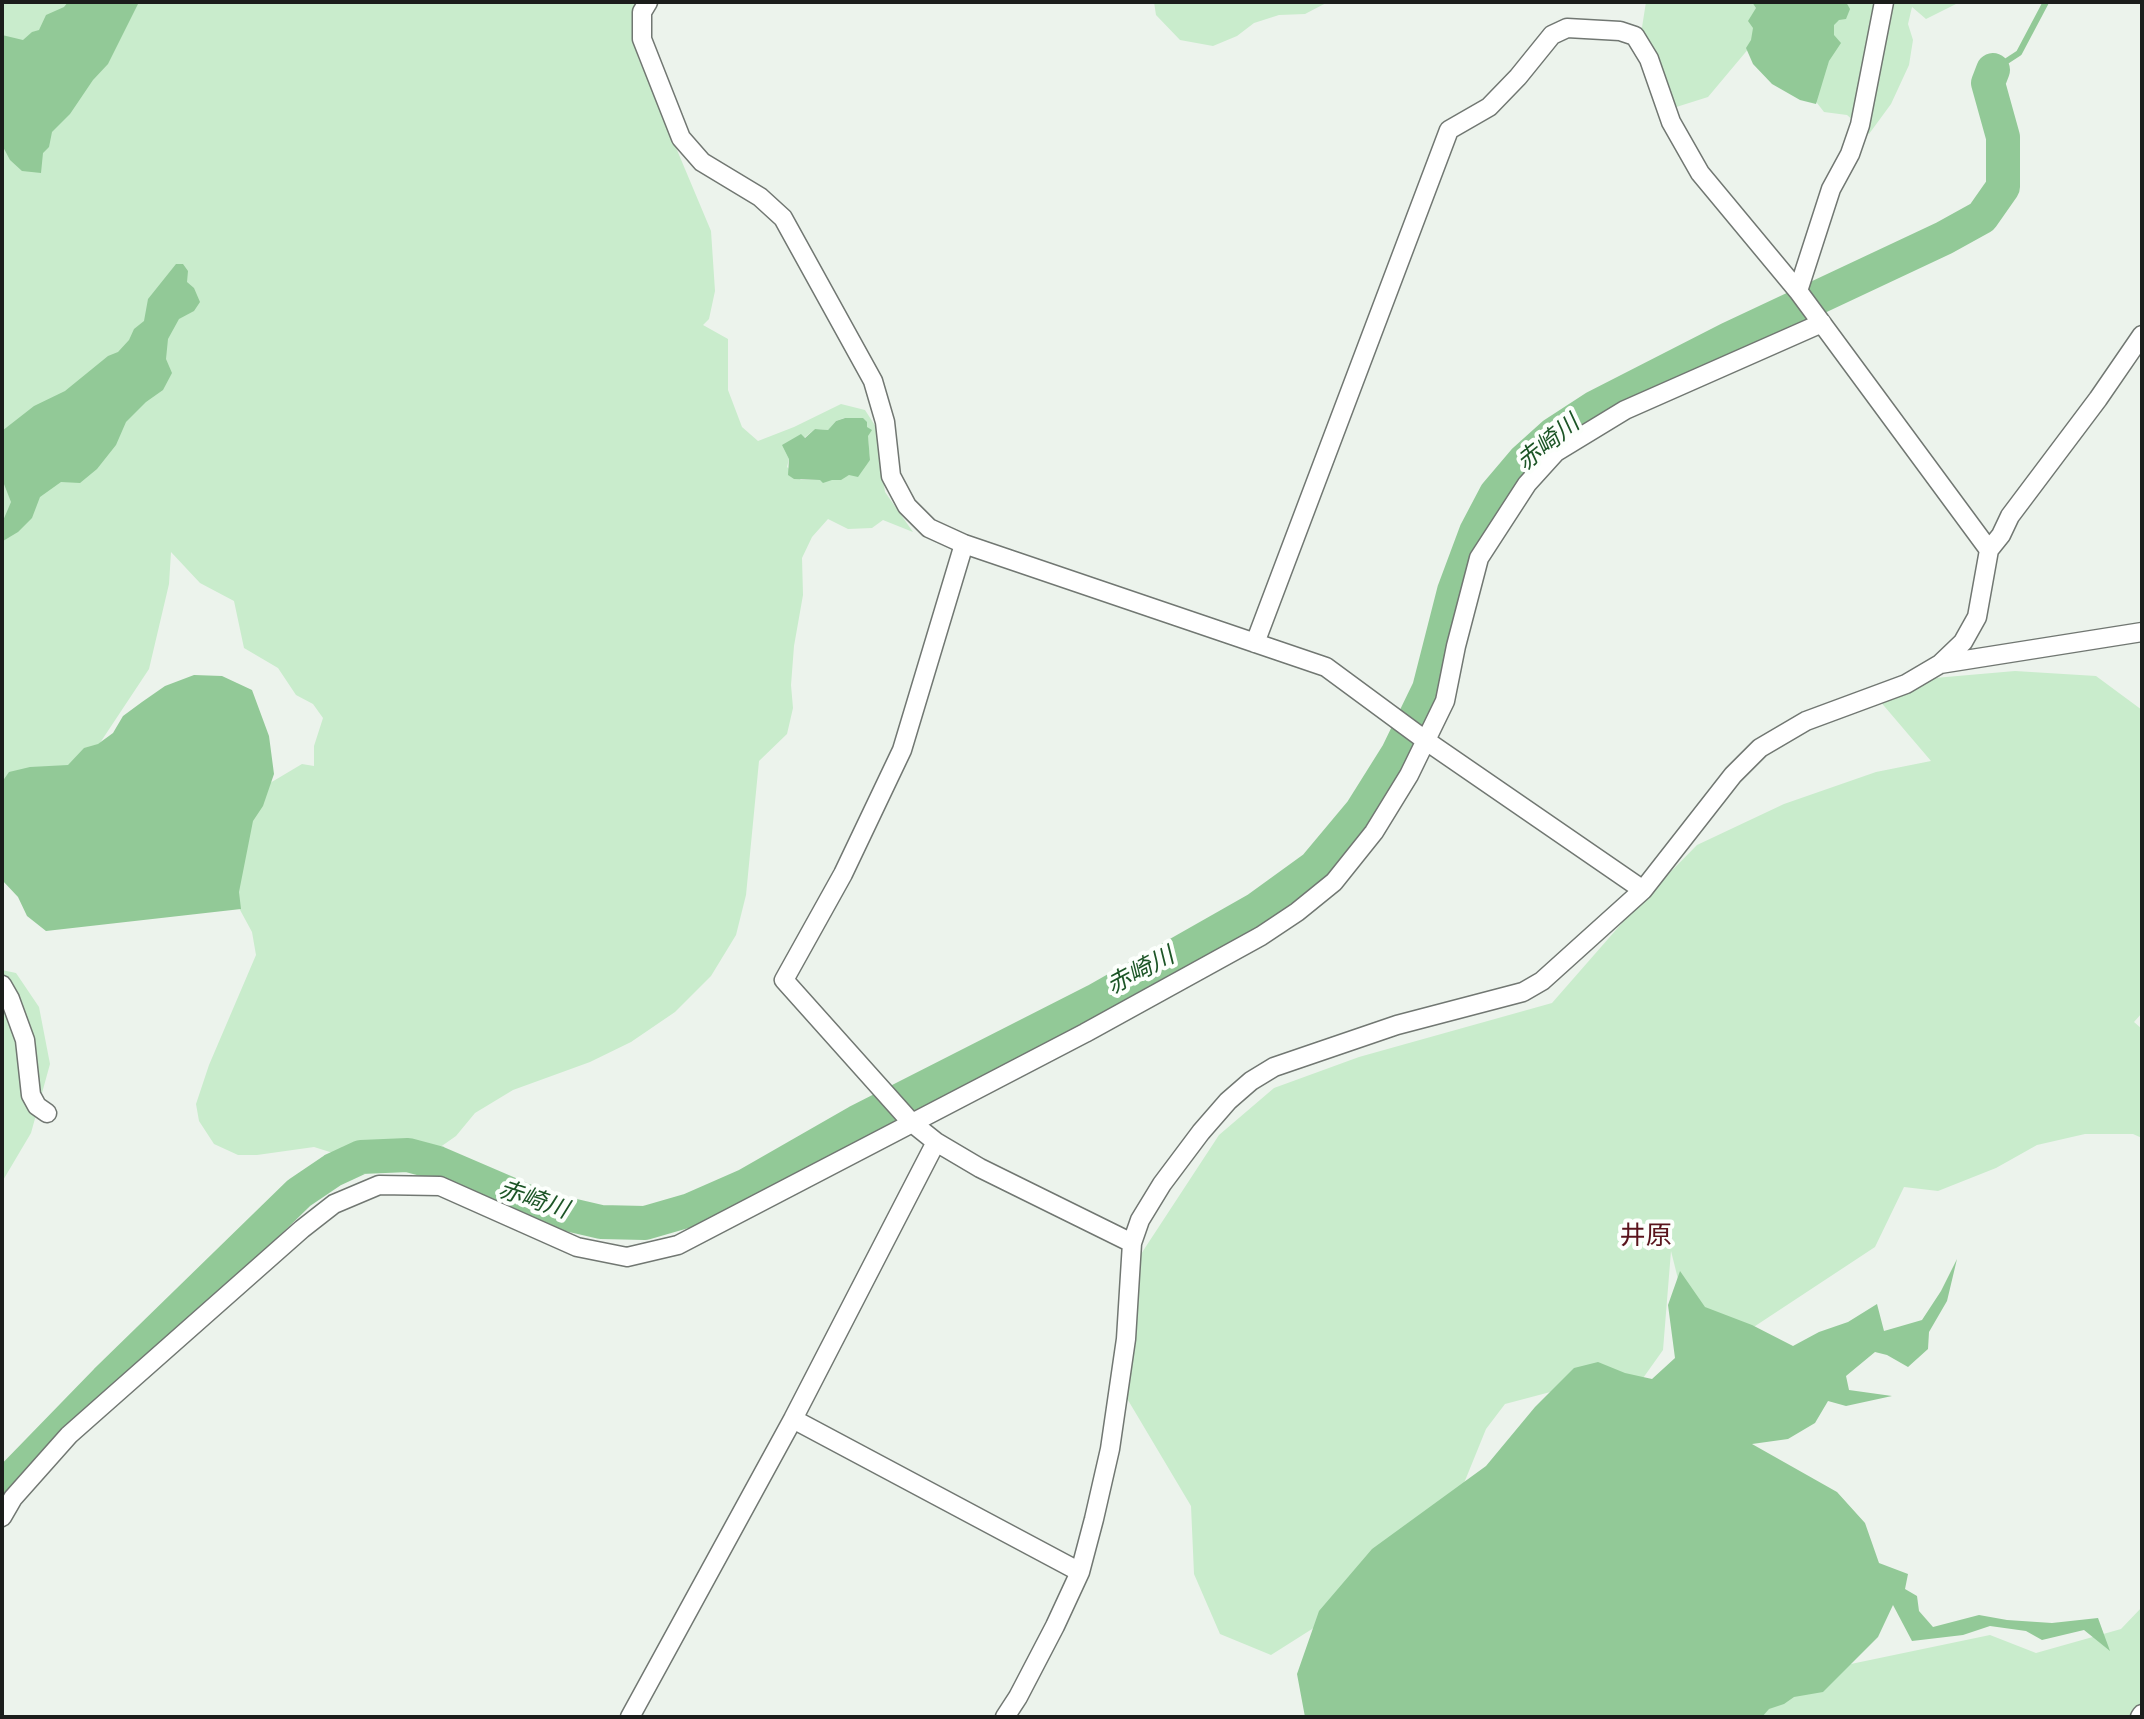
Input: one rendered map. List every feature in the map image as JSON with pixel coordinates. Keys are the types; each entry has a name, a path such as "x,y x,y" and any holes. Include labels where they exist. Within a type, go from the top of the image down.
{"street":[{"path":"648,2 642,12 642,39 681,138 702,162 760,197 783,218 873,381 885,422 891,476 907,506 929,528 964,544 1326,667 1425,740 1643,890"},
{"path":"1798,291 1831,189 1850,154 1860,125 1884,2"},
{"path":"1255,643 1449,130 1489,107 1552,35 1567,28 1620,31 1635,36 1649,59 1671,122 1700,173 1798,291 1989,550"},
{"path":"2,1517 13,1498 69,1435 334,1204 379,1185 440,1186 577,1247 627,1257 678,1245 1085,1033 1261,936 1334,882 1374,832 1409,775 1445,701 1479,558 1527,484 1556,452 1625,410 1822,323"},
{"path":"1005,1717 1055,1626 1080,1572 1110,1449 1126,1339 1132,1243 1140,1220 1162,1184 1201,1132 1251,1081 1274,1067 1397,1025 1523,992 1542,981 1643,890 1733,775 1760,748 1806,721 1906,684 1940,664 1963,642 1977,617 1989,550 2010,516 2142,335"},
{"path":"964,544 902,750 843,874 784,980 911,1122 936,1142 980,1168 1132,1243"},
{"path":"1940,664 2142,632"},
{"path":"2,985 25,1040 31,1095 37,1106 47,1113"},
{"path":"630,1717 793,1419 936,1142"},
{"path":"793,1419 1080,1572"}],"shaded area":[{"path":"2,2 648,2 633,25 638,57 711,231 715,291 709,319 703,325 728,339 728,390 742,427 758,441 841,404 865,410 876,427 885,492 913,532 883,520 872,528 848,529 828,519 812,537 802,558 803,595 791,685 793,708 787,734 759,761 746,895 736,935 711,976 675,1012 631,1042 590,1062 513,1090 475,1113 456,1136 436,1150 395,1164 368,1164 314,1147 238,1155 214,1144 199,1121 196,1104 209,1065 256,955 252,932 233,897 243,823 265,786 302,764 314,766 314,746 323,718 313,704 296,695 278,668 244,648 234,601 200,583 171,552 169,584 149,669 90,758 2,789","holes":["844,418 861,418 867,427 870,460 849,475 831,480 801,480 787,467 804,438 815,429 828,430"]},
{"path":"68,2 139,2 108,64 70,114 52,132 49,147 43,153 41,173 22,171 10,160 2,145 2,35 23,40 39,30 46,15"},
{"path":"1154,2 1328,2 1305,14 1279,15 1254,23 1237,36 1213,46 1180,40 1156,15"},
{"path":"1646,2 1765,2 1760,35 1708,97 1670,109 1640,40"},
{"path":"1752,2 1846,2 1850,9 1846,19 1834,25 1834,35 1841,43 1829,61 1816,104 1800,100 1772,84 1753,64 1746,48 1753,28 1748,21 1756,8"},
{"path":"1837,2 1960,2 1926,19 1912,7 1908,24 1913,40 1909,65 1891,104 1869,134 1847,115 1824,112 1810,94"},
{"path":"176,264 183,264 188,271 187,282 194,288 200,302 194,311 179,319 168,339 166,359 172,373 163,390 126,422 116,445 97,469 80,483 61,482 40,497 32,518 3,541 2,523 11,502 2,479 2,431 34,406 65,391 108,356 118,352 134,329 144,321 148,299"},
{"path":"863,418 872,430 868,436 870,460 858,477 849,475 841,480 823,483 820,480 794,479 788,475 789,459 782,445 801,434 805,438 815,429 828,430 836,421"},
{"path":"2015,671 2096,676 2142,710 2142,1013 2134,1022 2142,1029 2142,1138 2133,1134 2085,1134 2037,1145 1996,1168 1938,1191 1904,1187 1875,1247 1740,1336 1684,1303 1671,1251 1663,1350 1631,1395 1592,1381 1505,1404 1486,1429 1460,1493 1331,1617 1271,1655 1220,1634 1194,1574 1191,1506 1119,1385 1141,1254 1219,1135 1274,1088 1359,1057 1552,1003 1636,907 1697,845 1784,804 1876,772 1931,761 1879,700 1923,679"},
{"path":"194,675 222,676 252,690 269,736 274,774 263,806 253,821 239,892 241,909 46,931 27,916 18,897 2,880 2,782 9,772 30,767 68,765 84,748 98,744 113,733 123,716 142,702 165,686"},
{"path":"2,970 16,973 39,1007 50,1064 31,1133 2,1182"},
{"path":"1957,1259 1947,1301 1929,1332 1928,1349 1908,1367 1875,1352 1846,1376 1849,1390 1892,1396 1846,1406 1828,1401 1815,1423 1788,1439 1752,1444 1837,1492 1865,1523 1879,1563 1908,1574 1905,1589 1917,1596 1919,1611 1933,1627 1979,1615 2052,1623 2098,1618 2110,1651 2084,1630 2042,1640 2026,1631 1990,1626 1963,1635 1912,1641 1893,1605 1878,1637 1823,1692 1794,1697 1769,1709 1762,1717 1305,1717 1297,1674 1319,1611 1372,1549 1486,1466 1535,1407 1574,1368 1598,1362 1652,1379 1675,1358 1668,1305 1680,1271 1705,1307 1752,1325 1793,1346 1819,1332 1848,1322 1877,1304 1884,1331 1922,1320"},
{"path":"2142,1607 2142,1717 1722,1717 1822,1670 1990,1635 2036,1653 2121,1629"}],"waterway":[{"path":"1993,70 2019,53 2046,2"},
{"name":"赤崎川","path":"2,1488 106,1381 299,1193 333,1170 361,1157 408,1155 438,1163 545,1209 601,1222 645,1223 690,1210 747,1185 857,1122 1095,1001 1257,909 1315,867 1361,812 1398,753 1429,689 1454,591 1476,532 1496,494 1524,461 1554,434 1594,408 1982,217 2003,187 2003,137 1988,83 1993,70"}],"district":[{"name":"井原","path":"1646,1237"}]}
